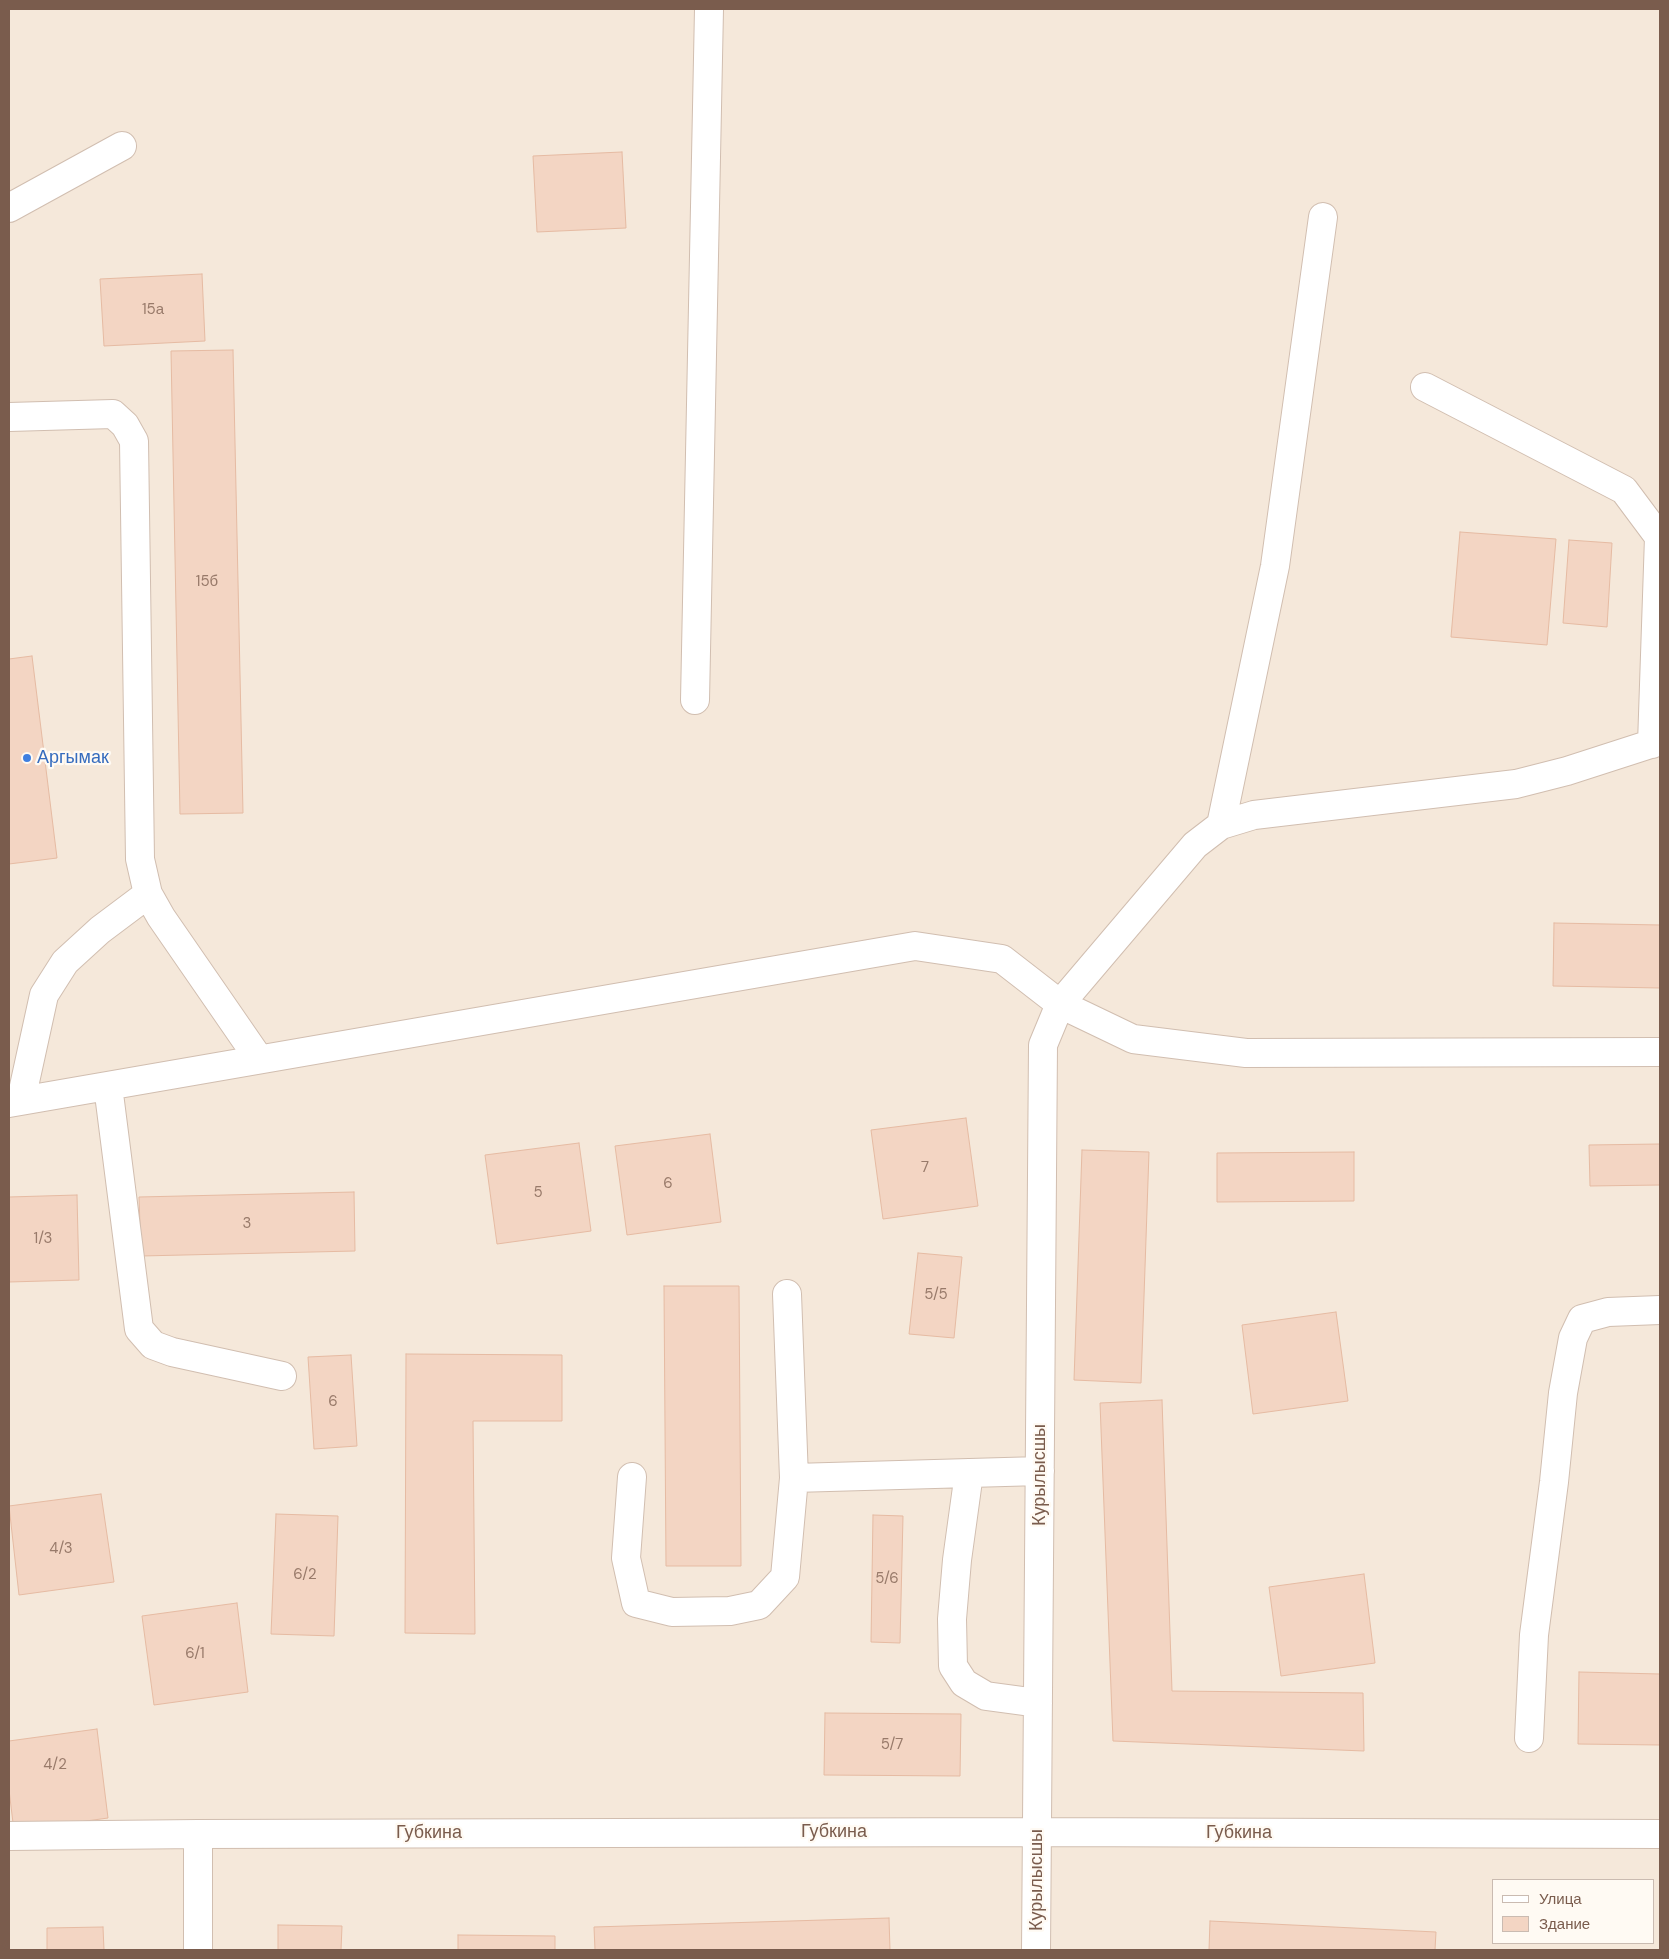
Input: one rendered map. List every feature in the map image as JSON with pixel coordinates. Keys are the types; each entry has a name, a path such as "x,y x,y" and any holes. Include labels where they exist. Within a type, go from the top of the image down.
{"street":[{"path":"695,700 709,9"},
{"path":"9,208 122,146"},
{"path":"1222,825 1275,566 1323,217"},
{"path":"1425,387 1624,490 1659,537 1656,743"},
{"path":"9,417 113,414 125,425 134,441 140,859 148,894 161,917 259,1059"},
{"name":"Курылысшы","path":"1036,1950 1043,1046 1060,1004 1195,845 1222,825 1254,815 1516,784 1567,771 1656,743"},
{"path":"148,894 100,930 65,962 44,995 15,1101 915,946 1002,959 1060,1004 1133,1040 1246,1053 1660,1052"},
{"path":"108,1086 138,1329 153,1346 172,1352 282,1376"},
{"path":"632,1477 626,1558 636,1603 672,1612 730,1611 759,1605 785,1577 794,1478 787,1294"},
{"path":"1529,1738 1534,1636 1554,1482 1563,1393 1573,1338 1582,1319 1608,1312 1660,1310"},
{"path":"794,1478 1040,1471"},
{"path":"969,1473 957,1560 952,1619 953,1666 964,1683 986,1696 1038,1703"},
{"name":"Губкина","path":"9,1836 1037,1832 1660,1834"},
{"path":"198,1834 198,1950"}],"shaded area":[{"path":"9,9 1660,9 1660,1950 9,1950"}],"building":[{"path":"622,152 626,228 537,232 533,156"},
{"path":"202,274 205,341 104,346 100,279"},
{"path":"233,350 243,813 180,814 171,351"},
{"path":"1460,532 1556,539 1547,645 1451,637"},
{"path":"1569,540 1612,543 1607,627 1563,623"},
{"name":"Аргымак","path":"32,656 57,858 9,864 9,659"},
{"path":"1554,923 1660,925 1660,988 1553,986"},
{"path":"966,1118 978,1206 883,1219 871,1130"},
{"path":"710,1134 721,1222 627,1235 615,1146"},
{"path":"579,1143 591,1231 497,1244 485,1155"},
{"path":"1660,1144 1660,1185 1590,1186 1589,1145"},
{"path":"1082,1150 1149,1152 1141,1383 1074,1380"},
{"path":"1354,1152 1354,1201 1217,1202 1217,1153"},
{"path":"354,1192 355,1251 141,1256 139,1197"},
{"path":"77,1195 79,1280 9,1282 9,1197"},
{"path":"918,1253 962,1257 954,1338 909,1334"},
{"path":"664,1286 739,1286 741,1566 666,1566"},
{"path":"1336,1312 1348,1401 1253,1414 1242,1325"},
{"path":"406,1354 562,1355 562,1421 473,1421 475,1634 405,1633"},
{"path":"351,1355 357,1446 314,1449 308,1357"},
{"path":"1162,1400 1172,1691 1363,1693 1364,1751 1113,1741 1100,1403"},
{"path":"101,1494 114,1582 19,1595 9,1506"},
{"path":"276,1514 338,1516 334,1636 271,1634"},
{"path":"873,1515 903,1516 900,1643 871,1642"},
{"path":"1364,1574 1375,1663 1281,1676 1269,1587"},
{"path":"237,1603 248,1692 154,1705 142,1616"},
{"path":"1579,1672 1660,1674 1660,1745 1578,1744"},
{"path":"825,1713 961,1714 960,1776 824,1775"},
{"path":"97,1729 108,1818 14,1831 9,1790 9,1741"},
{"path":"889,1918 890,1950 595,1950 594,1927"},
{"path":"1210,1921 1436,1932 1435,1950 1209,1950"},
{"path":"278,1925 342,1926 341,1950 278,1950"},
{"path":"103,1927 104,1950 47,1950 47,1928"},
{"path":"458,1935 555,1936 555,1950 458,1950"}],"place":[{"name":"Аргымак","path":"27,758"}]}
